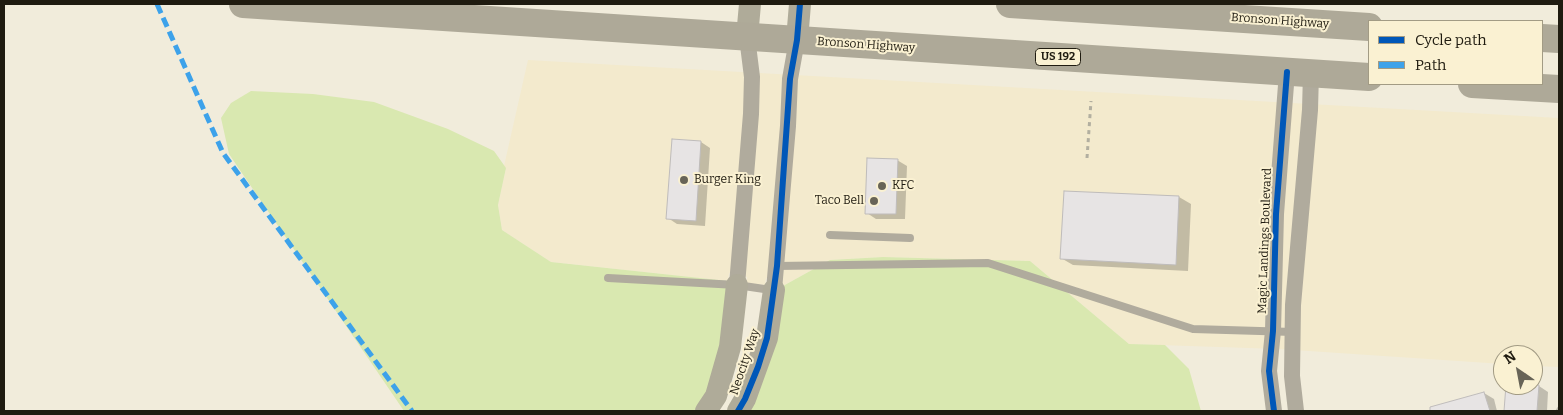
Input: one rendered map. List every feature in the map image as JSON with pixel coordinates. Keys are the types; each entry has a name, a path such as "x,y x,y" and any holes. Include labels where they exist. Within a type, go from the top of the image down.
{"highway":[{"name":"Bronson Highway","path":"243,4 1368,77"},
{"name":"Bronson Highway","path":"1010,4 1098,6 1368,27"},
{"path":"1543,38 1559,39"},
{"path":"1489,85 1559,89"}],"street":[{"path":"737,285 751,114 752,77 747,38 750,4"},
{"path":"774,290 790,79 797,40 800,4"},
{"path":"1296,411 1292,376 1293,305 1310,110 1299,73"},
{"name":"Magic Landings Boulevard","path":"1274,411 1269,371 1273,331 1276,214 1299,73"},
{"name":"Neocity Way","path":"706,411 716,396 730,346 737,285"},
{"name":"Neocity Way","path":"738,411 745,399 767,338 774,290"}],"lane":[{"path":"830,235 910,238"},
{"path":"777,266 988,263 1193,329 1293,332"},
{"path":"608,278 737,285 774,290"}],"path":[{"path":"1087,158 1091,101"}],"shaded area":[{"path":"528,60 1559,118 1559,367 1543,366 1543,345 1493,345 1493,363 1279,349 1129,344 1030,261 883,257 830,260 783,286 783,283 766,278 765,285 746,283 747,277 729,273 728,281 551,262 502,230 498,205 506,168 504,166"}],"green space":[{"path":"251,91 313,94 374,102 448,129 494,151 506,168 498,205 502,230 551,262 728,281 721,344 708,391 695,411 404,411 229,154 221,118 231,103"},
{"path":"883,257 1030,261 1129,344 1165,345 1189,369 1201,411 749,411 783,286 830,260"}],"building":[{"name":"Burger King","path":"672,139 701,141 696,221 666,219"},
{"name":"KFC","path":"867,158 898,159 896,214 865,214"},
{"path":"1064,191 1179,196 1176,265 1060,259"},
{"path":"1484,392 1490,411 1430,411 1430,407"},
{"path":"1505,395 1538,395 1537,411 1504,411"}],"marked path":[{"path":"157,4 223,153 412,411"}],"cycle path":[{"path":"738,411 758,367 767,338 777,266 790,79 797,40 800,4"},
{"path":"1274,411 1269,371 1273,331 1276,214 1287,72"}],"place":[{"name":"Burger King","path":"684,180"},
{"name":"KFC","path":"882,186"},
{"name":"Taco Bell","path":"874,201"}]}
